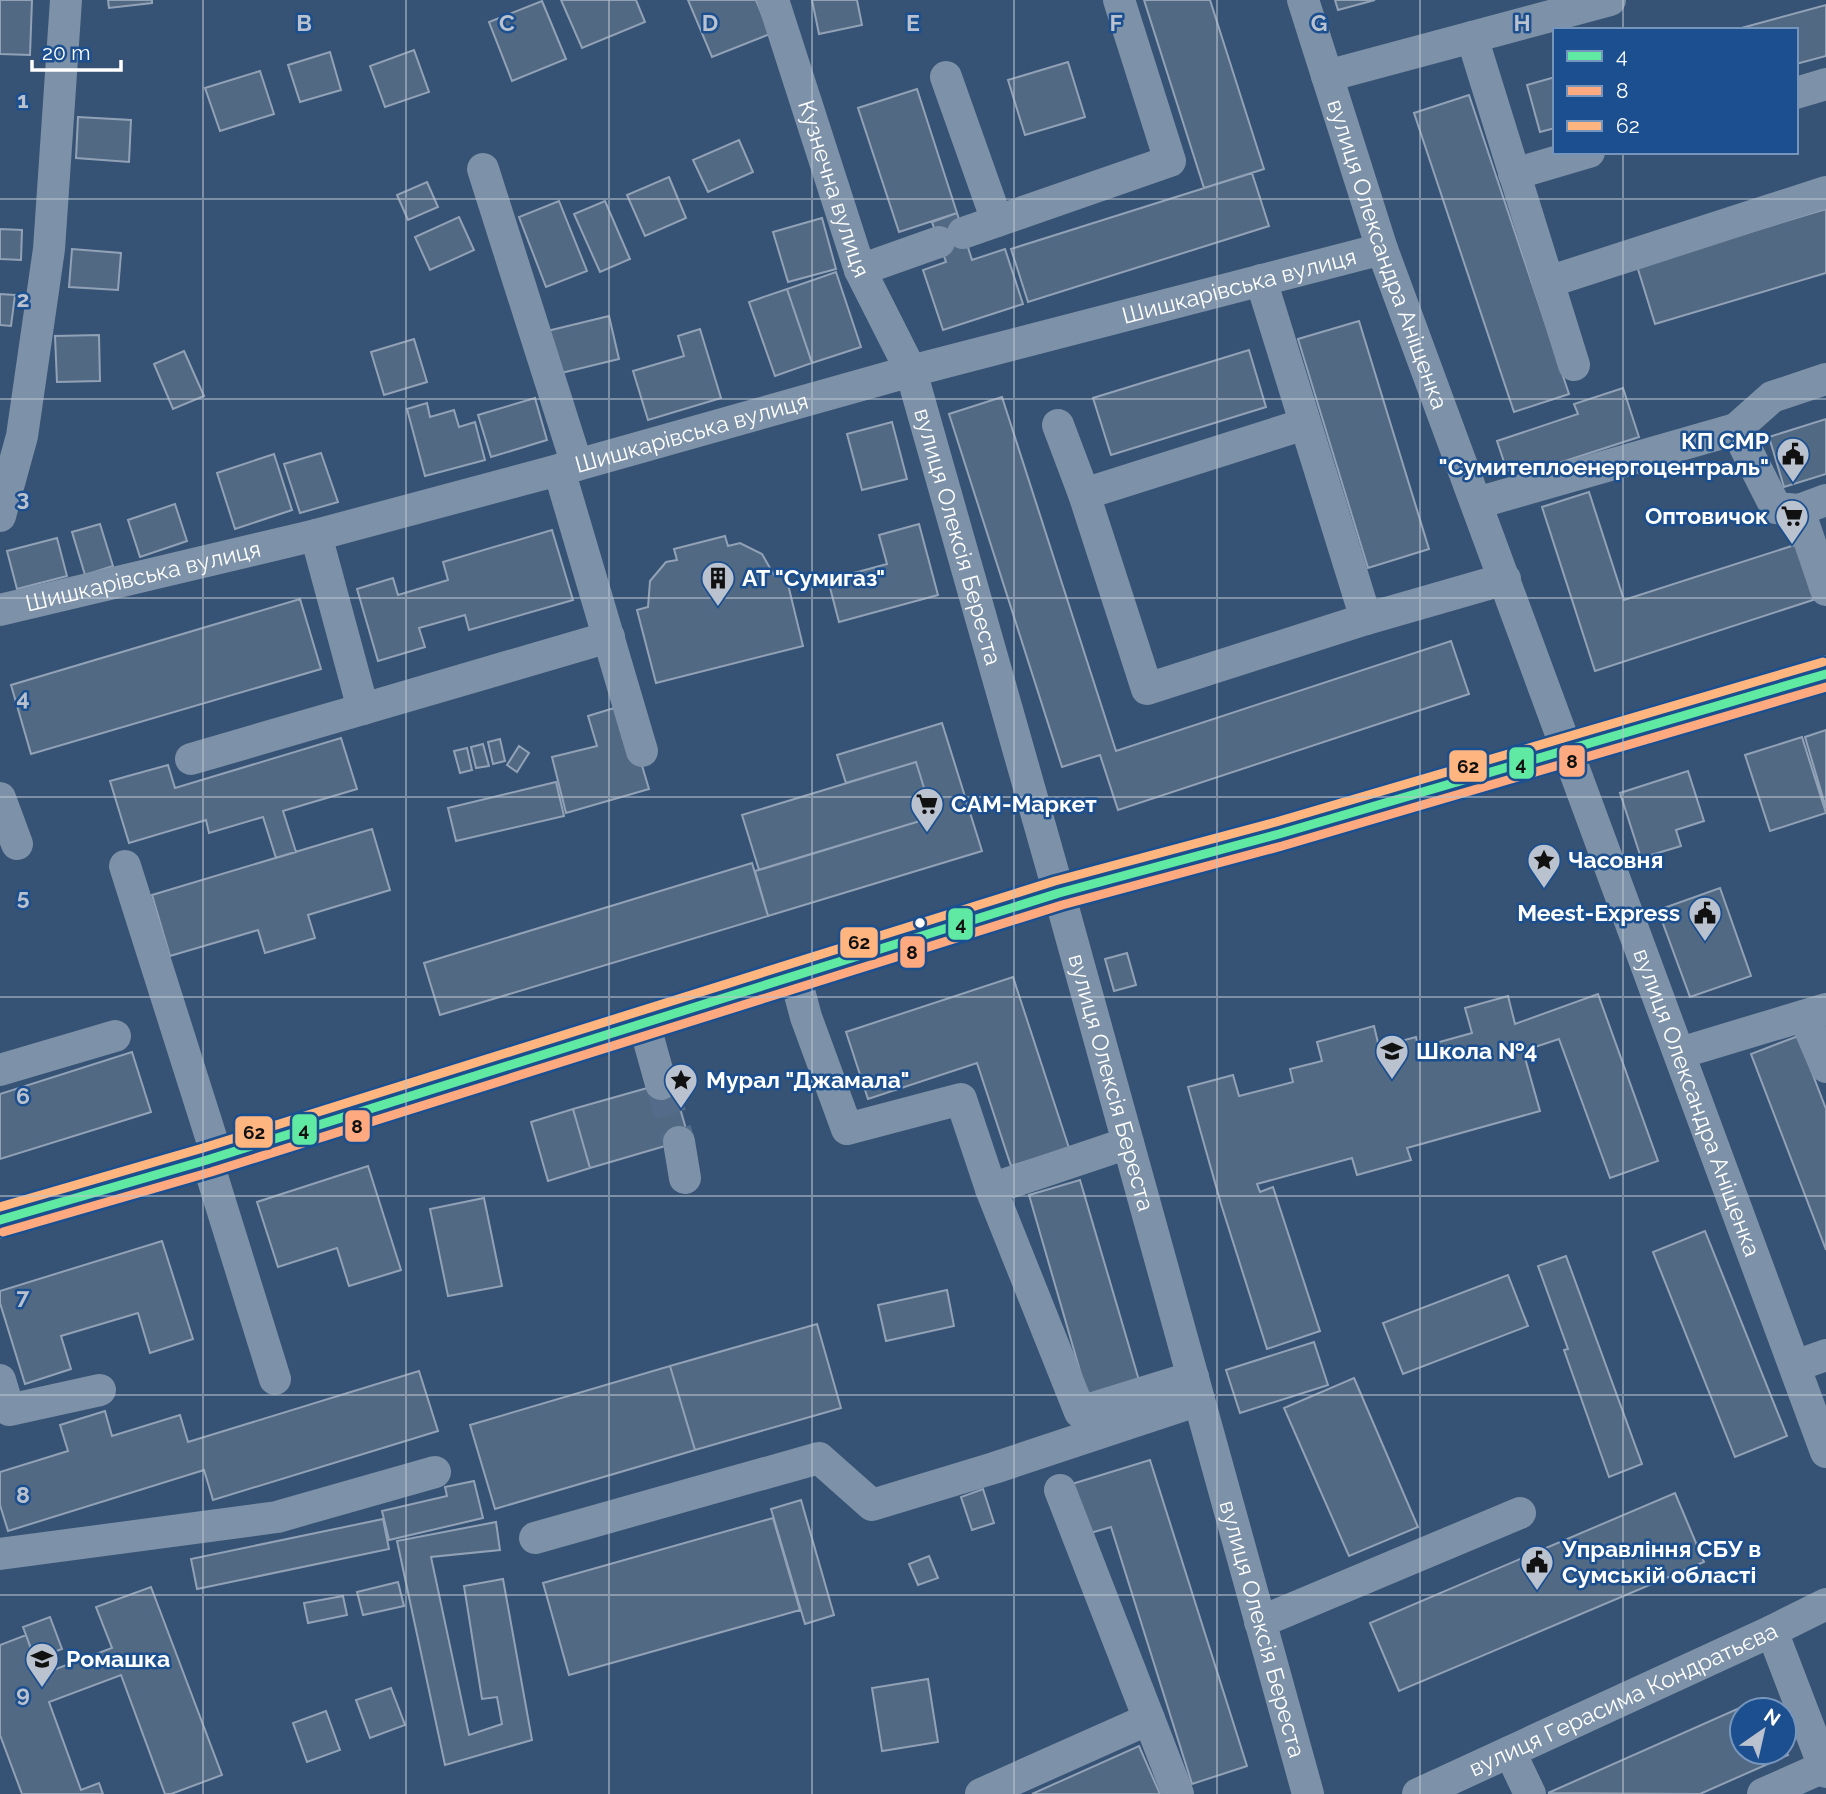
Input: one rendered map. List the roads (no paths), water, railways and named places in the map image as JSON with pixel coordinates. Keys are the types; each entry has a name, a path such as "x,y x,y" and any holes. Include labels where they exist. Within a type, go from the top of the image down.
{"main road":[{"path":"0,1220 212,1158 1059,894 1279,834 1826,674"}],"street":[{"path":"0,516 22,436 49,249 66,0"},
{"name":"Кузнечна вулиця","path":"772,0 860,270 911,371"},
{"path":"860,270 1170,162 1119,0"},
{"name":"вулиця Олександра Аніщенка","path":"1303,0 1382,249 1826,1452"},
{"path":"1327,76 1609,0"},
{"path":"1472,37 1574,365"},
{"path":"946,77 997,221"},
{"path":"1798,92 1826,84"},
{"path":"1514,174 1582,154"},
{"path":"483,169 568,467 609,637 642,751"},
{"path":"1548,282 1826,192"},
{"name":"Шишкарівська вулиця","path":"0,610 316,535 911,371 1382,249"},
{"path":"1261,280 1366,619"},
{"name":"вулиця Олексія Береста","path":"911,371 1308,1794"},
{"path":"1477,503 1736,429 1772,397 1826,379"},
{"path":"1084,494 1305,424"},
{"path":"1058,425 1084,494 1146,689 1366,619 1505,579"},
{"path":"1736,429 1776,508 1813,505 1826,590"},
{"path":"316,535 363,709"},
{"path":"191,760 609,637"},
{"path":"0,798 16,844"},
{"path":"125,866 275,1379"},
{"path":"795,976 806,1017 847,1129 961,1099 991,1189 1080,1412 1196,1389"},
{"path":"1680,1053 1815,1013 1826,1067"},
{"path":"644,1023 661,1084"},
{"path":"0,1070 115,1036"},
{"path":"679,1142 685,1178"},
{"path":"991,1189 1128,1143"},
{"path":"1795,1366 1826,1355"},
{"path":"0,1380 9,1410 100,1390"},
{"path":"535,1538 819,1458 872,1505 994,1468 1196,1389"},
{"path":"0,1554 277,1517 435,1472"},
{"path":"1060,1490 1178,1794"},
{"path":"1260,1622 1520,1513"},
{"name":"вулиця Герасима Кондратьєва","path":"1418,1794 1826,1604"},
{"path":"1763,1794 1825,1770 1772,1631"},
{"path":"981,1794 1149,1719"},
{"path":"1510,1752 1530,1794"}],"tunnel":[{"path":"661,1084 679,1142"}],"place":[{"name":"КП СМР \"Сумитеплоенергоцентраль\"","path":"1793,484"},
{"name":"Оптовичок","path":"1792,546"},
{"name":"АТ \"Сумигаз\"","path":"718,608"},
{"name":"САМ-Маркет","path":"927,834"},
{"name":"Часовня","path":"1544,890"},
{"name":"Meest-Express","path":"1705,943"},
{"name":"Школа №4","path":"1392,1081"},
{"name":"Мурал \"Джамала\"","path":"681,1110"},
{"name":"Управління СБУ в Сумській області","path":"1537,1592"},
{"name":"Ромашка","path":"42,1689"}]}
